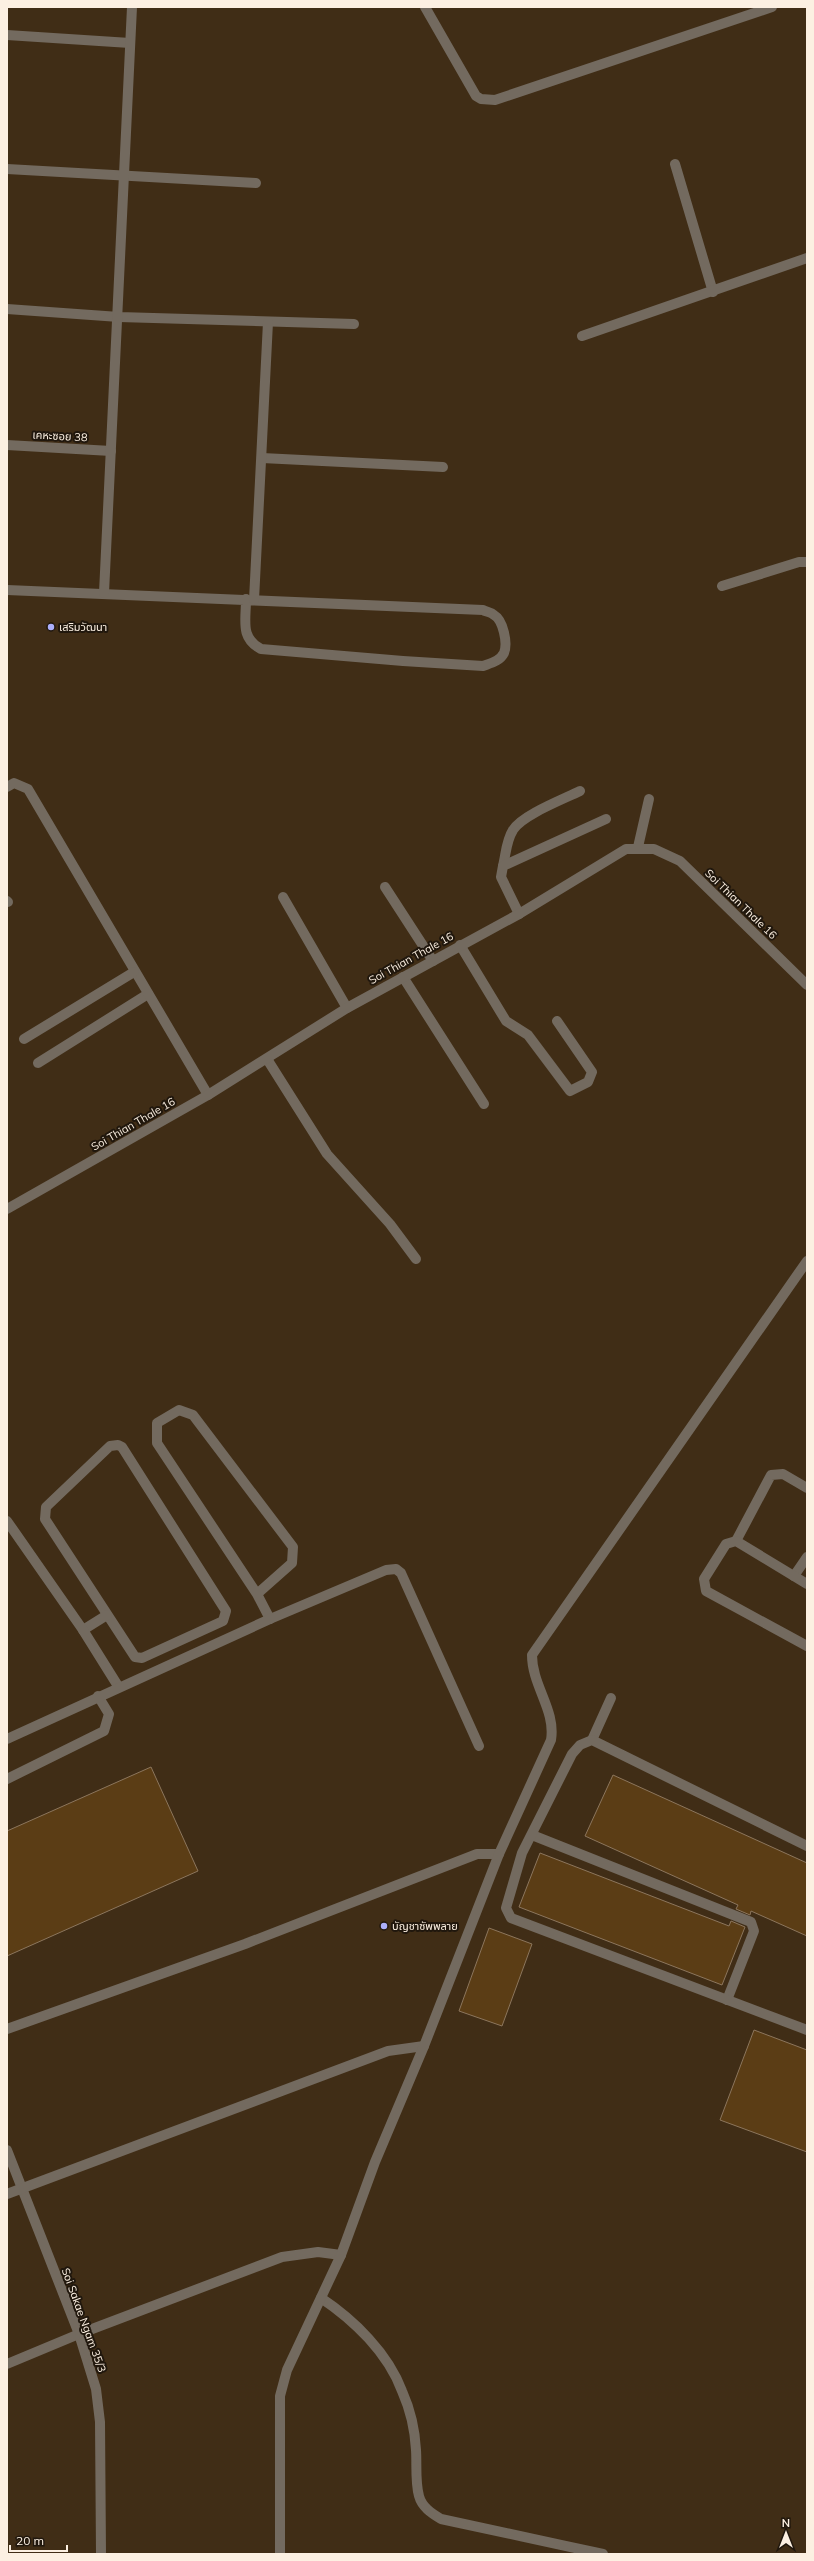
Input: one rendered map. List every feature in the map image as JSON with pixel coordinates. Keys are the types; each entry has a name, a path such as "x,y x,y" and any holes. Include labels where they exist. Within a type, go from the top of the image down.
{"street":[{"path":"104,593 119,317 132,7"},
{"path":"425,7 476,96 488,100 495,100 772,7"},
{"path":"7,36 130,43"},
{"path":"675,164 713,292"},
{"path":"7,169 256,183"},
{"path":"582,336 713,292 807,258"},
{"path":"7,309 119,317 354,324"},
{"path":"7,590 104,593 250,600 483,610 495,615 502,625 505,641 504,653 496,662 483,666 403,662 262,649 251,644 246,636 250,600 262,458 268,322"},
{"name":"เคหะซอย 38","path":"7,446 111,451"},
{"path":"262,458 443,467"},
{"path":"722,586 799,562 807,562"},
{"path":"7,787 14,783 28,789 134,972 208,1095"},
{"path":"519,914 501,877 508,840 514,829 525,820 580,791"},
{"path":"638,847 649,799"},
{"path":"503,866 606,819"},
{"name":"Soi Thian Thale 16","path":"7,1209 208,1095 347,1008 433,961 460,944 519,914 626,849 638,847 654,849 680,861 807,985"},
{"path":"385,887 433,961"},
{"path":"284,897 347,1008"},
{"path":"460,944 506,1022 528,1035 570,1092 588,1082 592,1072 557,1020"},
{"path":"24,1039 134,972"},
{"path":"403,977 484,1104"},
{"path":"38,1063 148,994"},
{"path":"267,1059 327,1154 390,1224 416,1259"},
{"path":"280,2554 280,2396 288,2370 341,2255 375,2162 424,2046 499,1854 551,1740 553,1728 533,1672 532,1655 807,1261"},
{"path":"258,1594 292,1563 293,1547 193,1415 179,1410 157,1423 157,1443 258,1594 270,1619"},
{"path":"118,1445 122,1447 224,1606 226,1616 223,1621 139,1658 135,1657 107,1615 45,1519 45,1513 46,1507 105,1450 110,1446 118,1445"},
{"path":"807,1488 783,1474 771,1475 736,1541 726,1544 704,1579 706,1592 807,1646"},
{"path":"7,1521 83,1630 118,1686"},
{"path":"736,1541 807,1584"},
{"path":"794,1576 807,1557"},
{"path":"7,1739 118,1686 270,1619 386,1570 396,1569 400,1573 479,1746"},
{"path":"83,1630 107,1615"},
{"path":"7,1778 104,1731 109,1714 98,1696"},
{"path":"611,1698 592,1740 580,1745 572,1754 522,1853 506,1908 511,1918 807,2030"},
{"path":"592,1740 807,1846"},
{"path":"532,1835 751,1922 754,1931 727,2000"},
{"path":"7,2028 245,1944 477,1854 499,1854"},
{"path":"7,2194 388,2051 424,2046"},
{"name":"Soi Sakae Ngam 35/3","path":"7,2150 79,2334 96,2389 100,2422 101,2554"},
{"path":"7,2364 79,2334 282,2257 318,2252 341,2255"},
{"path":"321,2298 345,2314 367,2337 386,2362 402,2390 411,2418 416,2448 419,2496 428,2511 441,2519 603,2554"}],"building":[{"path":"151,1767 198,1871 7,1956 7,1831"},
{"path":"613,1775 807,1863 807,1936 751,1911 750,1915 736,1909 738,1905 585,1836"},
{"path":"540,1853 729,1926 731,1921 745,1927 722,1985 519,1907"},
{"path":"489,1928 532,1944 502,2026 459,2011"},
{"path":"754,2030 807,2050 807,2152 720,2120"}],"place":[{"name":"เสริมวัฒนา","path":"51,627"},
{"name":"บัญชาซัพพลาย","path":"384,1926"}]}
